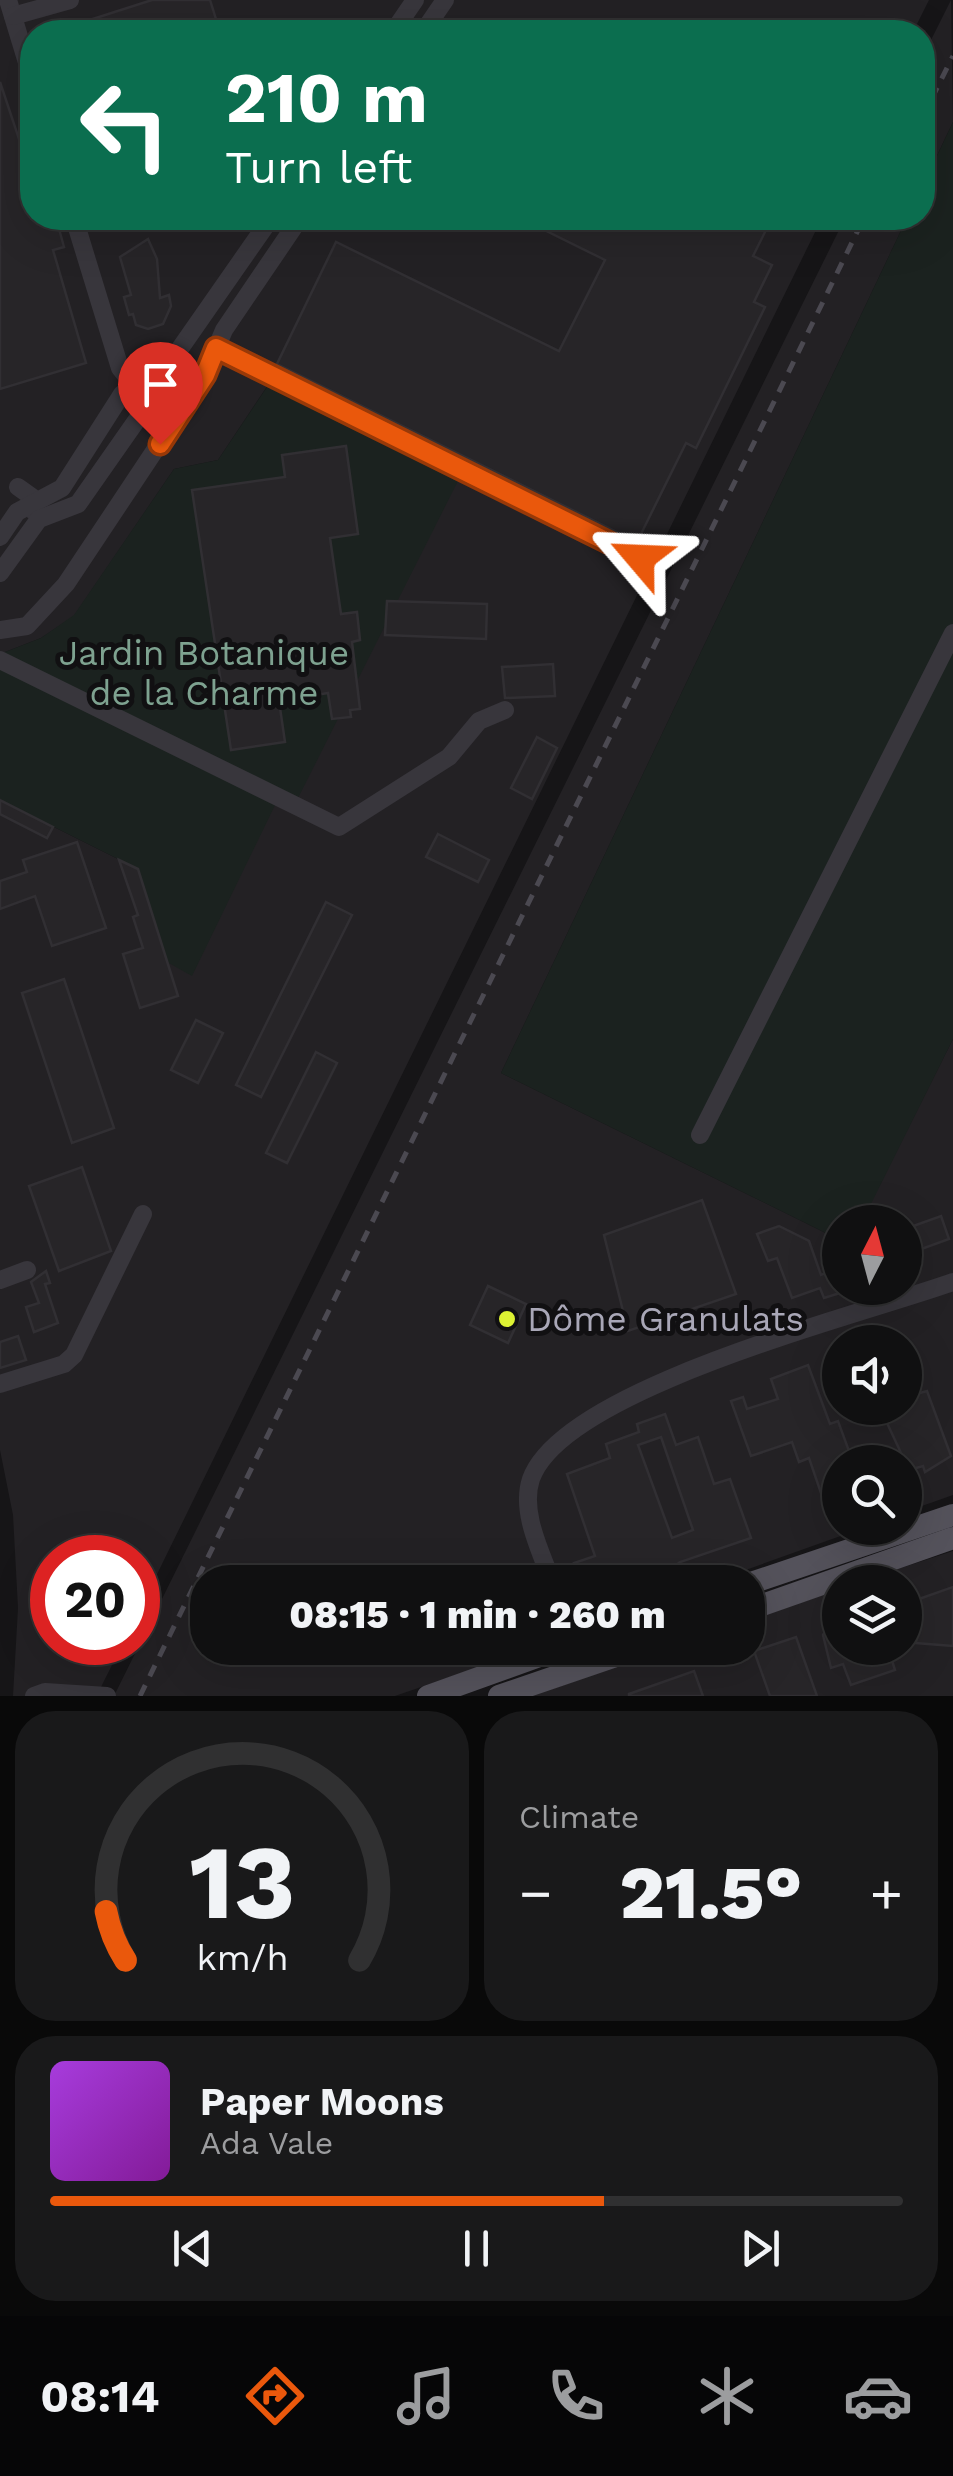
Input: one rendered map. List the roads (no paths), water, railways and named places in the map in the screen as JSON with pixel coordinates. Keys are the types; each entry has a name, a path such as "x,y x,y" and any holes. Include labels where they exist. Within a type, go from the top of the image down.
{"main road":[{"path":"765,1578 953,1514"},
{"path":"765,1604 953,1538"},
{"path":"428,1696 515,1665"},
{"path":"499,1696 589,1665"}],"street":[{"path":"20,39 11,8 70,0"},
{"path":"78,230 127,389"},
{"path":"0,573 40,518 78,504 263,230"},
{"path":"0,630 27,626 66,584 205,375 216,348 292,230"},
{"path":"216,348 640,558"},
{"path":"0,537 18,512 62,488 127,389 179,350"},
{"path":"18,487 27,490 32,503 24,540"},
{"path":"700,1135 953,633"},
{"path":"0,660 339,827 449,757 479,721 505,710"},
{"path":"0,1384 64,1364 74,1355 143,1214"},
{"path":"0,1280 28,1270"},
{"path":"546,1565 532,1527 528,1490 540,1462 569,1432 650,1387 953,1282"},
{"path":"34,1696 107,1696"}],"railway":[{"path":"935,92 953,56"},
{"path":"140,1696 858,230"}],"place":[{"name":"Dôme Granulats","path":"507,1319"}],"park label":[{"name":"Jardin Botanique de la Charme","path":"204,673"}]}
